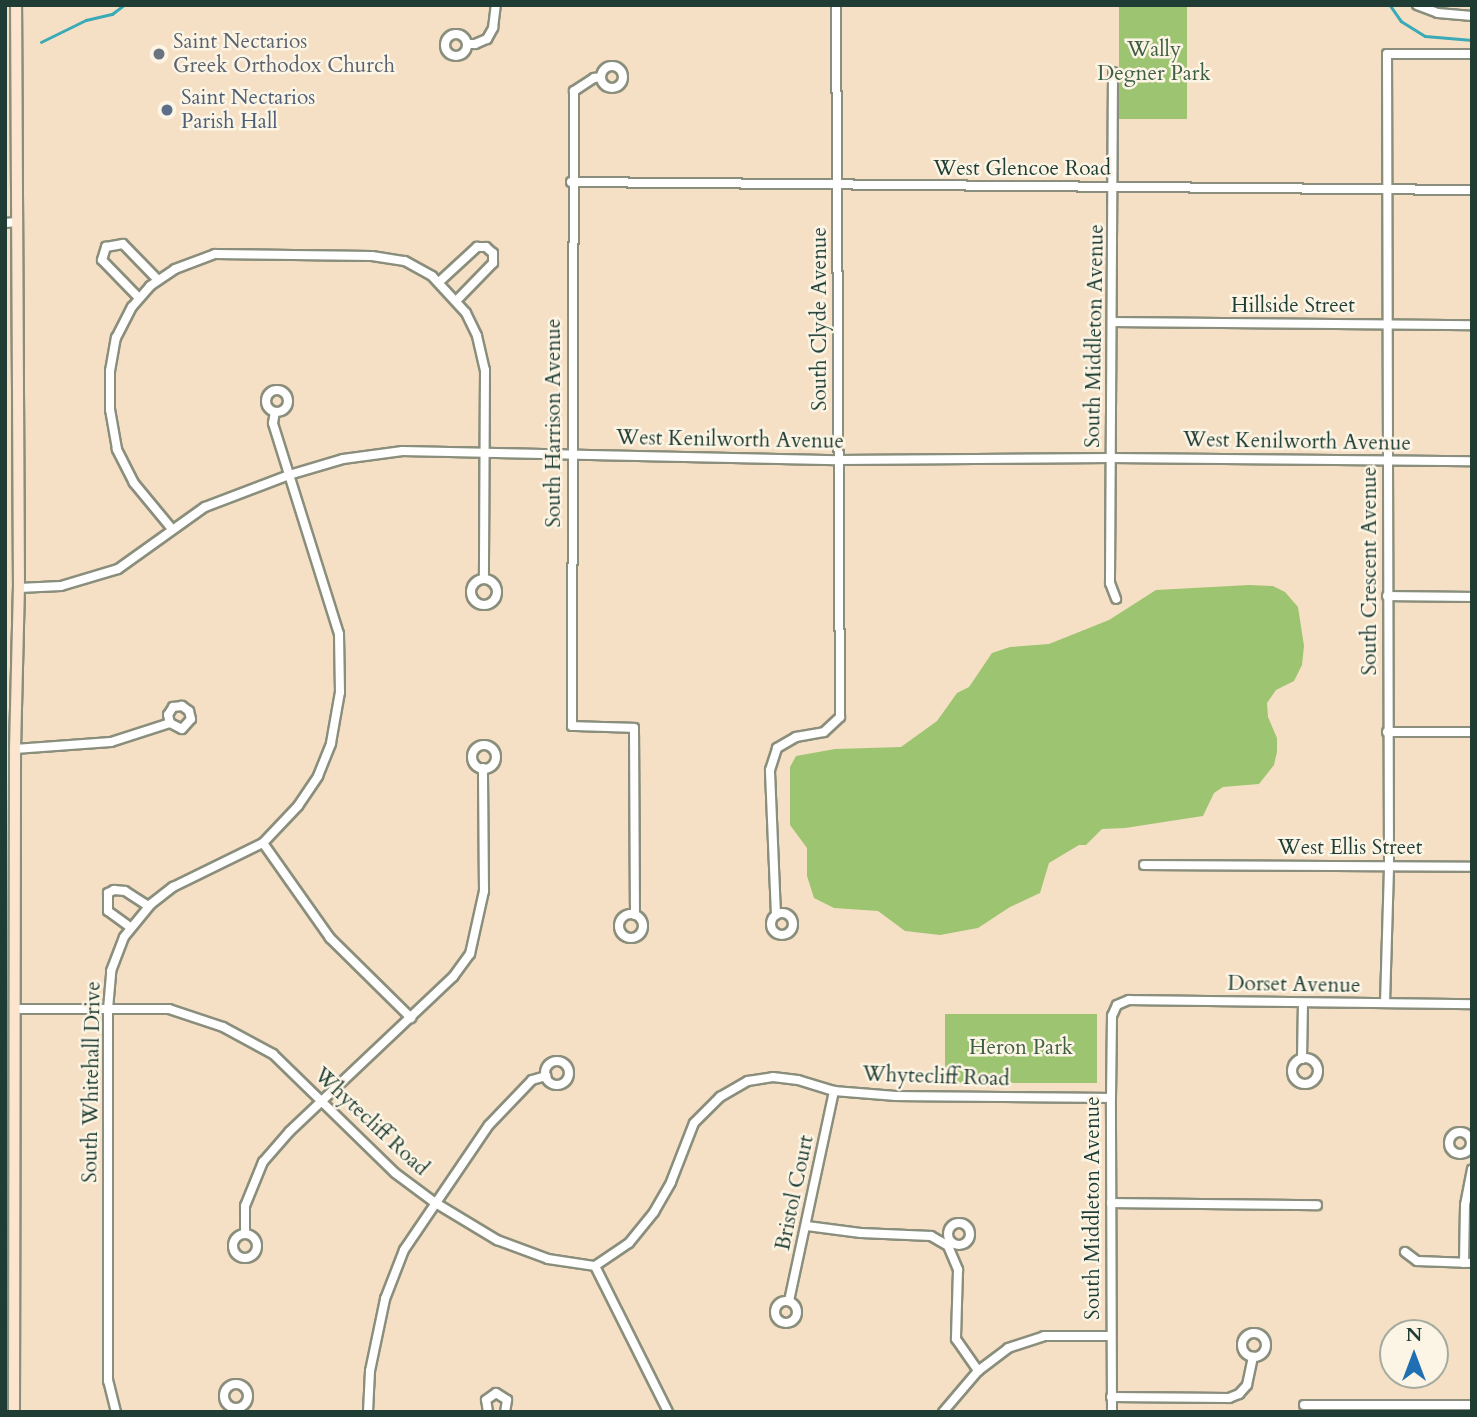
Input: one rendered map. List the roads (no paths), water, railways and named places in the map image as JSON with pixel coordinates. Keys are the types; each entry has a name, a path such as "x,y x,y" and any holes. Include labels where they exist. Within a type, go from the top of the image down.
{"main road":[{"path":"14,1412 15,750 19,588 11,223 16,5"}],"street":[{"path":"467,44 487,39 493,28 496,5"},
{"name":"South Clyde Avenue","path":"776,915 770,770 777,748 796,737 824,732 840,717 836,5"},
{"path":"1417,5 1438,13 1472,16"},
{"name":"South Crescent Avenue","path":"1385,1003 1389,866 1387,54 1472,54"},
{"name":"South Middleton Avenue","path":"1112,72 1114,322 1110,583 1116,600"},
{"name":"South Harrison Avenue","path":"601,77 594,78 574,90 571,182 572,726 634,728 635,915"},
{"name":"West Glencoe Road","path":"571,182 1472,190"},
{"path":"139,298 102,260 106,247 123,244 157,279"},
{"path":"439,282 477,247 486,247 493,253 493,263 456,301"},
{"path":"172,530 134,483 117,449 110,410 110,371 116,338 139,298 157,279 175,268 215,254 372,256 405,261 439,282 456,301 477,336 485,370 484,579"},
{"name":"Hillside Street","path":"1114,322 1472,325"},
{"name":"South Whitehall Drive","path":"116,1412 108,1381 108,1009 111,971 130,927 148,906 173,887 263,843 298,806 318,776 331,744 340,692 339,635 273,424 275,412"},
{"name":"West Kenilworth Avenue","path":"19,588 61,586 118,569 205,507 289,475 343,459 402,451 484,450 571,455 838,460 1111,458 1472,461"},
{"path":"1387,596 1472,597"},
{"path":"15,750 111,743 170,723"},
{"path":"1387,732 1472,732"},
{"path":"245,1234 245,1206 263,1162 289,1132 323,1103 453,977 470,954 478,931 484,891 483,768"},
{"path":"263,843 330,938 411,1018"},
{"name":"West Ellis Street","path":"1144,865 1472,867"},
{"path":"130,927 107,911 108,894 114,890 125,891 148,906"},
{"name":"Dorset Avenue","path":"1116,1005 1129,1000 1472,1004"},
{"path":"1302,1059 1303,1003"},
{"name":"South Middleton Avenue","path":"1112,1412 1111,1098 1112,1016 1116,1005"},
{"name":"Whytecliff Road","path":"15,1009 169,1009 223,1027 273,1054 395,1173 434,1202 497,1240 548,1259 595,1266 629,1243 654,1212 671,1182 694,1123 720,1097 748,1082 773,1077 798,1080 834,1091 896,1096 1111,1098"},
{"path":"368,1412 370,1371 385,1299 404,1251 434,1202 489,1125 532,1080 546,1076"},
{"name":"Bristol Court","path":"789,1301 834,1091"},
{"path":"1405,1252 1418,1261 1468,1263 1465,1205 1472,1170"},
{"path":"1111,1203 1317,1205"},
{"path":"807,1226 861,1233 931,1236 950,1244 958,1270 957,1339 978,1371"},
{"path":"595,1266 668,1412"},
{"path":"943,1412 978,1371 1008,1348 1044,1336 1111,1336"},
{"path":"1111,1397 1229,1398 1239,1394 1247,1385 1253,1357"},
{"path":"488,1412 486,1400 496,1393 507,1400 505,1412"},
{"path":"1304,1405 1472,1405"}],"waterway":[{"path":"41,42 86,20 112,14 124,5"},
{"path":"1390,5 1401,21 1425,36 1472,40"}],"place":[{"name":"Saint Nectarios Greek Orthodox Church","path":"159,54"},
{"name":"Saint Nectarios Parish Hall","path":"167,110"}],"park label":[{"name":"Wally Degner Park","path":"1154,62"},
{"name":"Heron Park","path":"1021,1048"}]}
